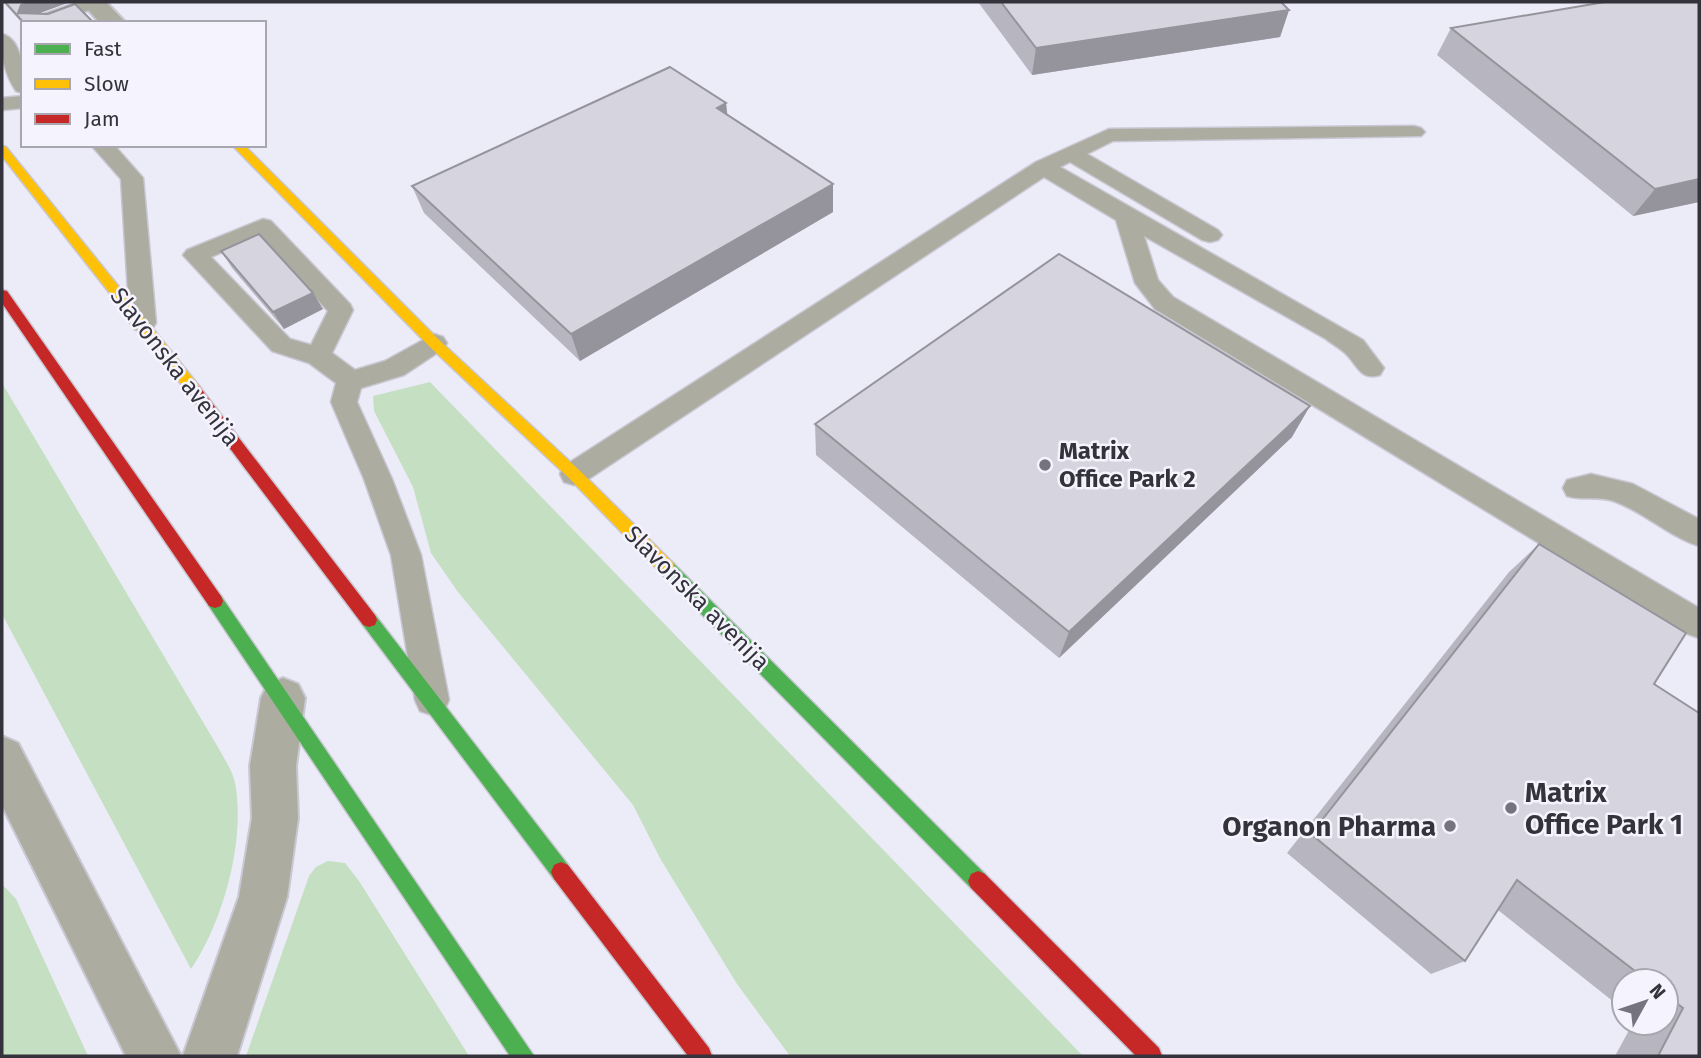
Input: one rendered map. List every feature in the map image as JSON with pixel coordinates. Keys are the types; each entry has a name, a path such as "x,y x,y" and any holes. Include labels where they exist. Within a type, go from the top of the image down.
{"main road":[{"name":"Slavonska avenija","path":"239,147 434,343 574,474 1151,1056"},
{"name":"Slavonska avenija","path":"2,149 143,323 701,1056"},
{"path":"2,294 283,698 523,1056"}],"street":[{"path":"93,2 112,21"},
{"path":"210,1056 263,897 275,818 273,766 283,698"},
{"path":"2,758 154,1056"}],"lane":[{"path":"42,21 93,2"},
{"path":"21,29 2,38 21,82"},
{"path":"2,104 21,102"},
{"path":"574,474 1044,167 1109,135 1414,132"},
{"path":"105,147 132,178 143,323"},
{"path":"1070,153 1210,235"},
{"path":"1044,167 1335,333 1354,346 1371,368"},
{"path":"1126,216 1147,283 1164,303 1699,624"},
{"path":"318,356 341,310 263,226 195,256 281,345 318,356 350,380 383,374 404,364 434,343"},
{"path":"350,380 344,402 378,479 406,555 432,704"},
{"path":"1577,488 1591,484 1609,486 1699,534"}],"green space":[{"path":"430,382 1083,1056 790,1056 737,984 661,860 633,805 458,592 431,553 413,487 374,411 373,396"},
{"path":"2,383 229,766 234,779 238,805 237,830 229,880 213,928 191,969 2,614"},
{"path":"328,861 345,863 359,881 469,1056 246,1056 309,876 316,867"},
{"path":"2,884 16,899 88,1056 2,1056"}],"building":[{"path":"5,2 30,2 21,5 18,13 48,14 75,4 92,21 22,21"},
{"path":"1001,2 1281,2 1289,10 1036,48"},
{"path":"1605,2 1699,2 1699,179 1655,189 1451,28"},
{"path":"670,67 726,103 717,108 833,184 571,334 412,186"},
{"path":"259,234 313,293 273,312 221,251"},
{"name":"Matrix Office Park 2","path":"1059,254 1310,406 1069,632 815,424"},
{"name":"Matrix Office Park 1","path":"1539,544 1686,633 1654,684 1699,713 1699,1056 1658,1056 1668,1037 1680,1037 1680,1014 1683,1008 1680,1006 1680,967 1630,967 1517,880 1465,961 1311,834"}],"traffic: fast":[{"path":"667,568 978,881"},
{"path":"215,601 523,1056"},
{"path":"369,620 561,872"}],"traffic: slow":[{"path":"239,147 434,343 574,474 667,568"},
{"path":"2,149 194,390"}],"traffic: jam":[{"path":"2,294 215,601"},
{"path":"194,390 369,620"},
{"path":"561,872 701,1056"},
{"path":"978,881 1151,1056"}],"place":[{"name":"Matrix Office Park 2","path":"1045,465"},
{"name":"Matrix Office Park 1","path":"1511,808"},
{"name":"Organon Pharma","path":"1450,826"}]}
